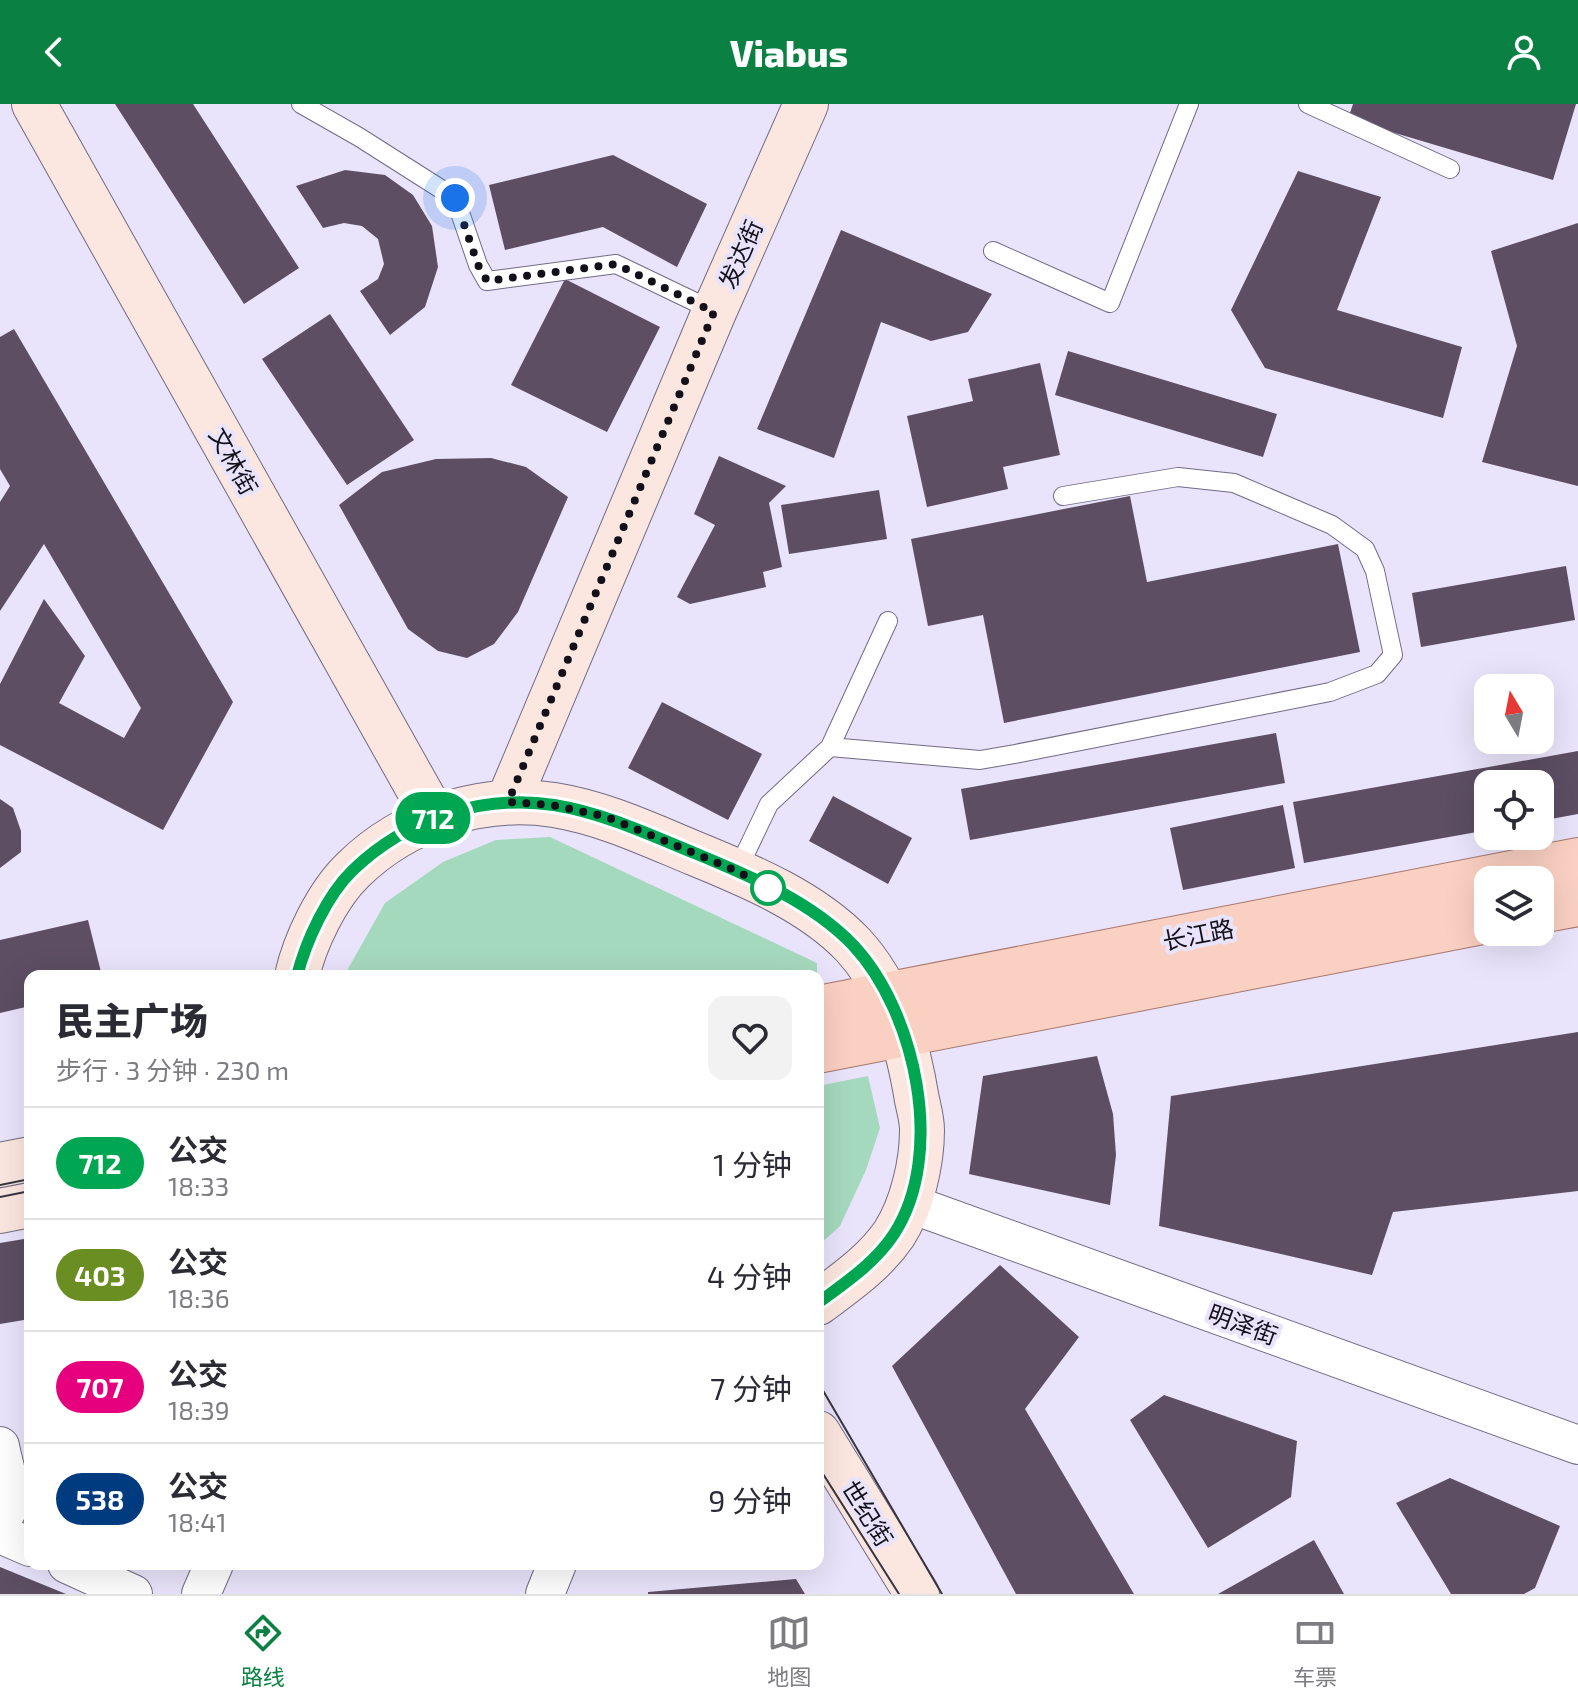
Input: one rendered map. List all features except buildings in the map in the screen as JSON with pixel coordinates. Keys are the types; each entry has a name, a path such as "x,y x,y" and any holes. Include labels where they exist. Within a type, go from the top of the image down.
{"main road":[{"name":"长江路","path":"824,1007 1578,860"},
{"path":"1554,908 1578,904"},
{"name":"长江路","path":"824,1050 1474,924"}],"street":[{"name":"文林街","path":"34,104 434,817"},
{"name":"发达街","path":"508,802 714,312 806,104"},
{"path":"299,970 320,915 352,871 392,841 434,817 469,807 508,802 552,805 607,817 737,871 808,909 853,946 887,994 904,1035 922,1129 917,1168 908,1203 896,1231 876,1258 824,1298"},
{"path":"0,1165 24,1160"},
{"name":"明泽街","path":"908,1203 1578,1445"},
{"path":"0,1211 24,1206"},
{"name":"世纪街","path":"824,1443 917,1594"},
{"path":"0,1446 10,1500 8,1514 0,1521"},
{"path":"0,1534 24,1544"},
{"path":"80,1570 133,1594"},
{"path":"201,1594 211,1570"},
{"path":"545,1594 555,1570"}],"lane":[{"path":"301,104 455,198 478,265 487,281 616,264 714,312"},
{"path":"993,251 1110,303 1189,104"},
{"path":"1308,104 1450,169"},
{"path":"830,747 965,759 992,758 1330,692 1377,674 1393,655 1375,571 1365,549 1332,525 1234,483 1178,477 1063,496"},
{"path":"737,871 769,804 830,747 888,621"}],"green space":[{"path":"550,837 817,963 817,970 347,970 385,903 443,862 496,840"},
{"path":"868,1076 880,1128 866,1170 840,1226 824,1241 824,1085"}],"tram line":[{"path":"0,1185 24,1180"},
{"path":"0,1197 24,1192"},
{"path":"824,1392 942,1594"},
{"path":"824,1475 899,1594"}],"bus line":[{"name":"712","path":"298,970 320,915 352,871 392,841 434,817 469,807 508,802 552,805 607,817 737,871 808,909 853,946 887,994 904,1035 922,1129 913,1186 896,1231 876,1258 824,1298"}],"route":[{"path":"455,198 478,265 487,281 616,264 714,312 508,802 552,805 607,817 737,871 768,888"}]}
